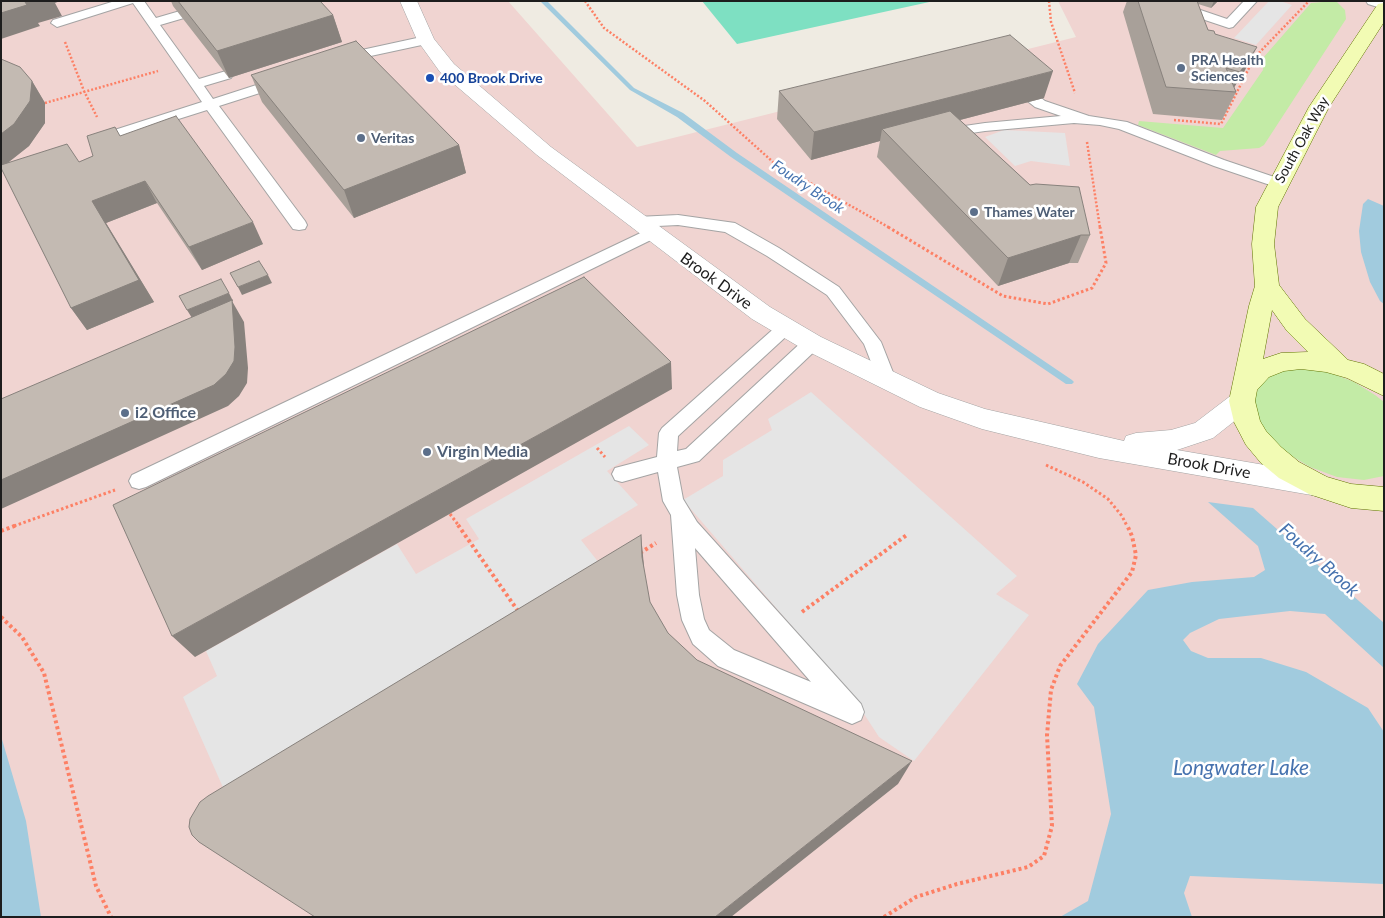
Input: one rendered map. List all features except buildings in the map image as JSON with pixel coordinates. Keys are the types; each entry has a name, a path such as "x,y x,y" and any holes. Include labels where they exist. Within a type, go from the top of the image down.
{"street":[{"name":"Brook Drive","path":"408,1 426,40 448,68 544,151 644,228 761,313 800,336 929,400 982,418 1099,447 1319,486"},
{"name":"South Oak Way","path":"1245,392 1261,306 1267,286 1263,260 1266,207 1319,107 1384,7"},
{"name":"South Oak Way","path":"1267,286 1296,325 1340,367"},
{"path":"1384,386 1354,371 1326,363 1301,360 1281,362 1260,370 1245,392 1247,422 1256,438 1270,455 1289,470 1319,486 1351,496 1384,510"},
{"name":"Brook Drive","path":"1099,447 1171,441 1204,431 1245,392"},
{"path":"1351,496 1384,498"}],"lane":[{"path":"57,23 129,1"},
{"path":"138,1 299,225"},
{"path":"1161,1 1229,24 1248,4"},
{"path":"1228,1 1248,4"},
{"path":"1372,1 1384,7"},
{"path":"153,23 180,15"},
{"path":"334,64 362,54 426,40"},
{"path":"196,84 226,75"},
{"path":"107,138 297,76"},
{"path":"1000,91 1018,87 1040,104 1086,119 1114,124 1278,183"},
{"path":"1035,123 1042,112 1040,104"},
{"path":"934,127 941,134 1086,119"},
{"path":"139,481 644,228 678,220 729,227 773,252 833,291 872,342 887,380"},
{"path":"622,474 666,462 800,336"},
{"path":"666,462 673,500 681,513 690,528 852,712 726,658 701,637 693,620 688,595 681,513"}],"path":[{"path":"585,1 604,28 705,101 773,162 854,206 1003,296 1048,304 1092,288 1106,263 1086,119 1051,22 1049,1"},
{"path":"1174,120 1221,124 1254,58 1309,1"},
{"path":"57,23 84,91 107,138"},
{"path":"45,103 107,85"},
{"path":"597,448 622,474"},
{"path":"884,917 916,897 965,881 1028,867 1044,856 1052,826 1047,735 1050,690 1060,666 1132,572 1136,556 1132,536 1122,516 1108,499 1082,482 1042,464"},
{"path":"1,531 139,481"},
{"path":"450,514 522,617"},
{"path":"779,629 908,534"},
{"path":"639,554 656,543 655,535"},
{"path":"1,617 22,637 44,673 96,886 112,917"}],"shaded area":[{"path":"1,1 508,1 637,147 1076,37 1058,1 1384,1 1384,917 1,917"},
{"path":"1269,1 1280,1 1292,5 1256,45 1234,38"},
{"path":"1004,130 1065,133 1070,166 1031,161 1015,166 985,137"},
{"path":"811,392 1017,576 996,594 1029,615 914,761 879,737 853,697 683,500 723,476 723,460 772,430 768,419"},
{"path":"629,426 649,445 607,471 638,505 581,540 603,568 229,801 183,697 217,676 206,651 397,544 416,574 479,539 466,519"}],"green space":[{"path":"702,1 934,1 737,44"},
{"path":"1336,1 1345,10 1346,19 1264,145 1259,148 1220,151 1216,155 1138,125 1139,121 1223,128 1263,70 1263,58 1311,3"},
{"path":"1308,369 1331,373 1354,382 1384,402 1384,476 1364,480 1337,477 1310,467 1285,452 1267,434 1256,416 1254,400 1259,386 1270,376 1287,370"}],"water":[{"path":"1368,199 1384,206 1384,304 1380,301 1370,282 1361,252 1359,231 1363,204"},
{"name":"Longwater Lake","path":"1208,502 1253,508 1384,623 1384,668 1325,614 1290,611 1219,619 1190,633 1183,640 1191,651 1208,658 1261,658 1306,672 1368,708 1384,732 1384,884 1190,876 1184,893 1192,917 1060,917 1088,901 1111,814 1094,707 1077,684 1098,644 1148,590 1192,582 1254,577 1265,570 1258,546"},
{"path":"1,736 26,821 41,917 1,917"}],"waterway":[{"name":"Foudry Brook","path":"543,1 632,89 680,115 734,155 1069,382"}],"place":[{"name":"PRA Health Sciences","path":"1181,68"},
{"name":"400 Brook Drive","path":"430,78"},
{"name":"Veritas","path":"361,138"},
{"name":"Thames Water","path":"974,212"},
{"name":"i2 Office","path":"125,413"},
{"name":"Virgin Media","path":"427,452"}]}
